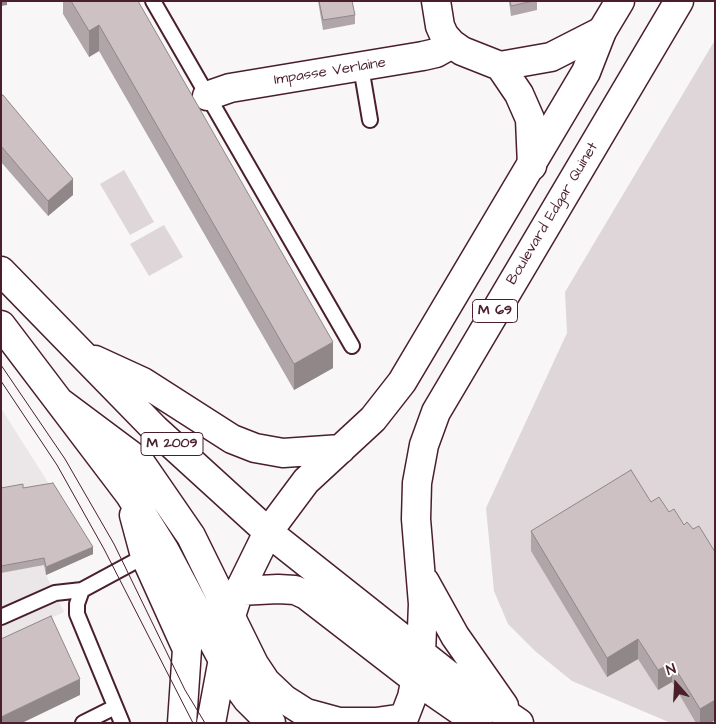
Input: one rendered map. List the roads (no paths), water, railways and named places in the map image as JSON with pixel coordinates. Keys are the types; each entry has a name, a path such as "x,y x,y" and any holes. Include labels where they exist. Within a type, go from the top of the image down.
{"main road":[{"path":"436,1 440,26 444,35 452,44 462,51 500,66 551,57 602,31"},
{"name":"M 69","path":"211,723 222,658 235,604 268,532 306,481 373,419 391,398 532,166 586,72 602,31 620,1"},
{"name":"Boulevard Edgar Quinet","path":"403,720 416,680 421,653 423,624 416,519 417,483 424,445 436,412 679,1"},
{"name":"Impasse Verlaine","path":"207,96 230,88 436,53 452,44"},
{"path":"500,66 518,94 530,119 532,166"},
{"name":"M 2009","path":"1,271 155,429 268,532 421,653 516,721"},
{"path":"1,325 130,495 166,551 222,658 247,699 271,723"},
{"path":"80,353 143,382 232,439 255,448 283,453 341,449"},
{"path":"62,403 140,462 235,604 254,664 266,682 284,699 306,713 339,722 403,720"},
{"path":"130,495 145,556 187,649 182,723"},
{"path":"421,575 455,636 516,721"},
{"path":"235,604 278,589 295,590 306,595 416,680 478,723"}],"lane":[{"path":"153,1 352,346"},
{"path":"361,67 370,120"},
{"path":"1,617 55,593 82,590 145,556"},
{"path":"82,590 77,604 77,614 122,723"},
{"path":"83,723 115,707"}],"tram line":[{"path":"1,365 65,459 114,544 185,690 205,723"},
{"path":"1,381 57,465 104,549 193,723"}]}
